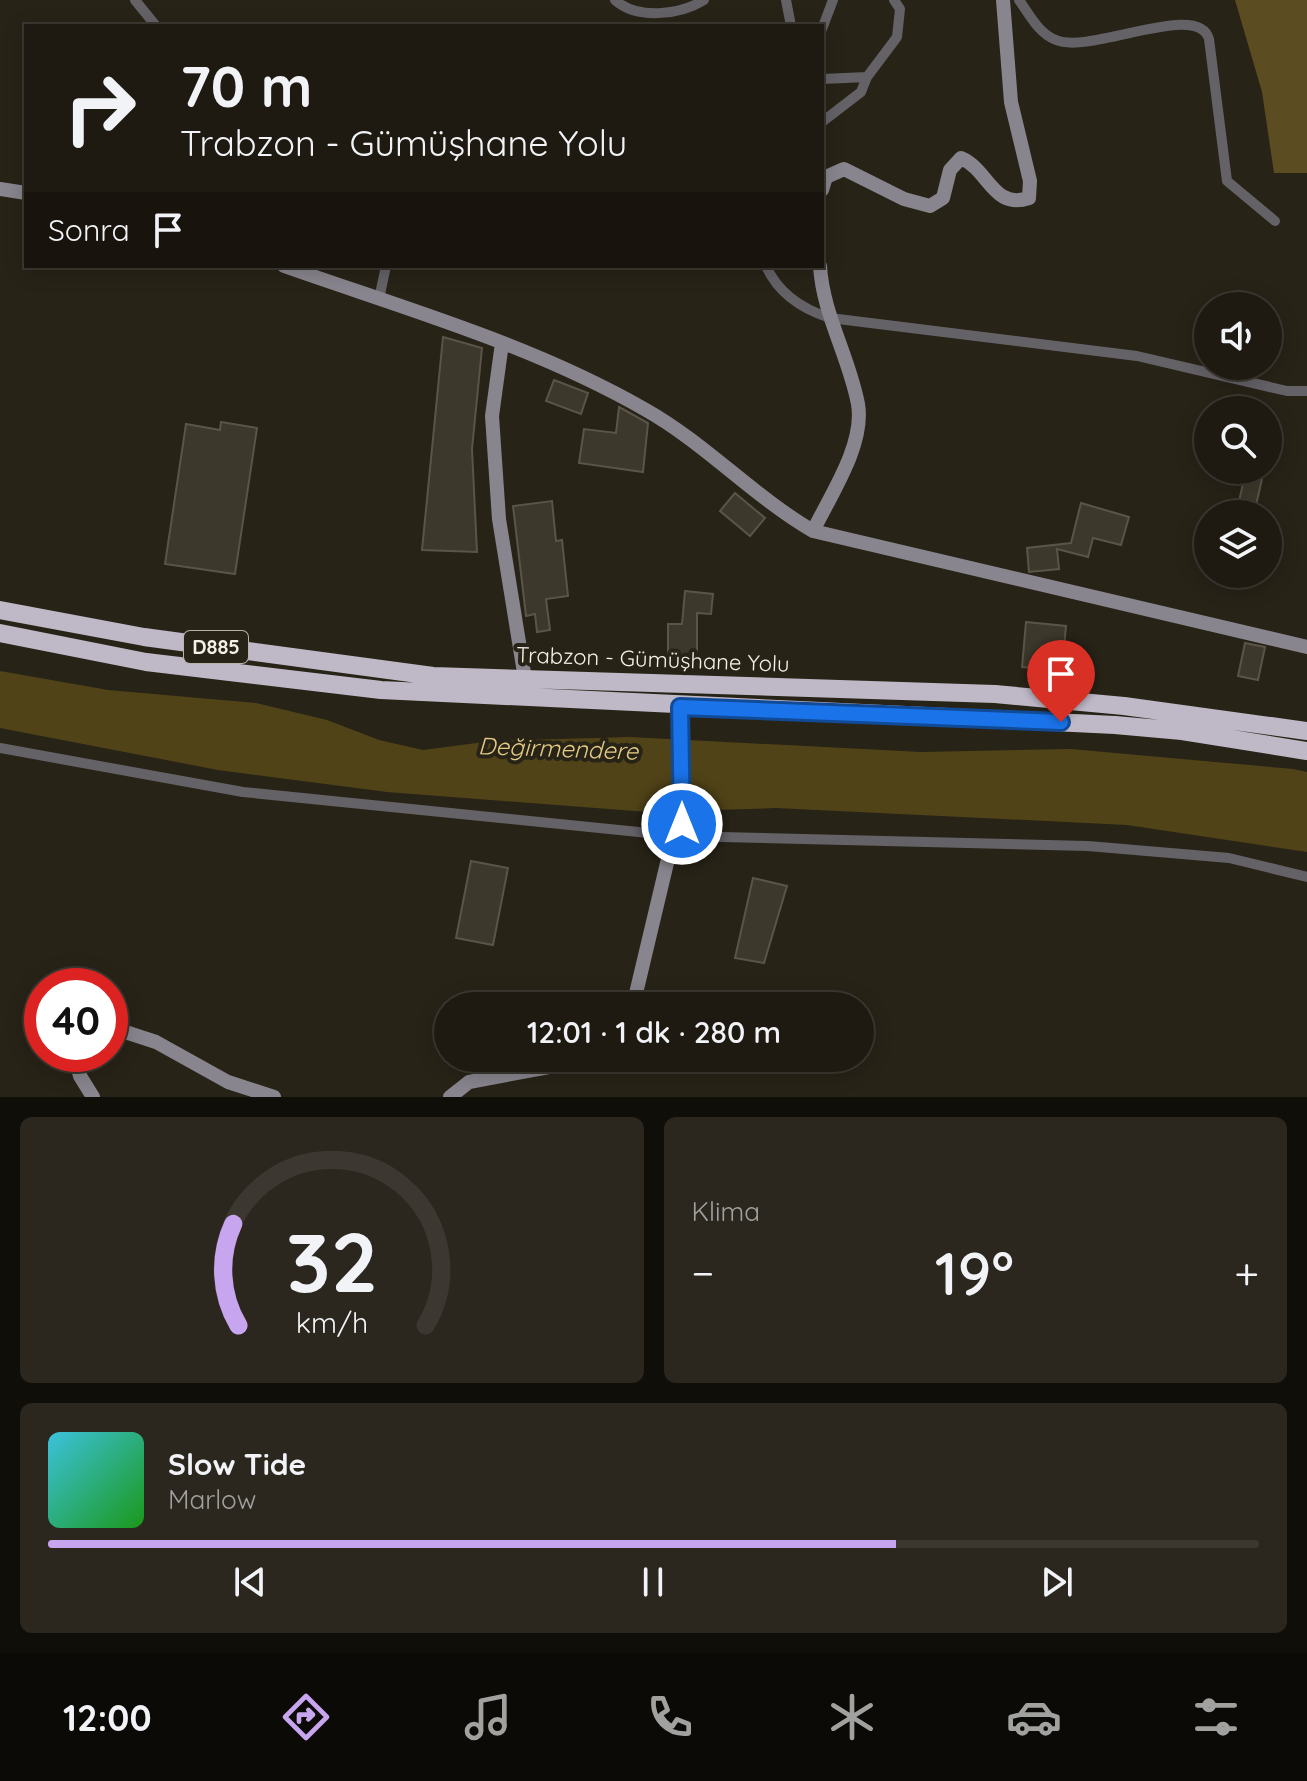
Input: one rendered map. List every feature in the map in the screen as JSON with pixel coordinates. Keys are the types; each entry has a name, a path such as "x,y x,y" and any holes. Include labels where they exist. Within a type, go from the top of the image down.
{"highway":[{"name":"Trabzon - Gümüşhane Yolu","path":"0,610 144,637 433,676 995,694 1124,706 1307,731"},
{"name":"Trabzon - Gümüşhane Yolu","path":"0,633 146,662 381,690 681,715 952,715 1115,725 1182,731 1307,751"}],"street":[{"path":"135,0 154,24"},
{"path":"615,0 624,8 640,13 688,8 704,0"},
{"path":"786,0 791,24"},
{"path":"824,24 833,0"},
{"path":"824,120 861,92 867,77 897,37 900,9 894,0"},
{"path":"824,184 826,177 844,169 904,199 930,206 943,198 950,170 961,158 975,164 999,197 1015,202 1029,198 1030,181 1011,102 1003,0"},
{"path":"1019,0 1043,32 1056,41 1071,43 1138,32 1178,20 1198,23 1209,39 1227,181 1237,193 1275,221"},
{"path":"824,79 867,77"},
{"path":"0,189 24,193"},
{"path":"290,268 540,356 647,411 714,457 771,507 813,531 1307,647"},
{"path":"379,299 386,268"},
{"path":"767,268 773,282 805,310 830,318 1137,356 1287,391 1307,391"},
{"path":"813,531 855,438 858,406 821,292 820,268"},
{"path":"502,343 493,431 499,519 525,679"},
{"path":"636,992 667,863 680,830 681,715"},
{"path":"0,748 243,792 680,830 1088,846 1229,858 1307,877"},
{"path":"128,1033 156,1042 228,1082 274,1097"},
{"path":"79,1072 93,1097"},
{"path":"450,1097 469,1082 523,1072"}],"shaded area":[{"path":"1235,0 1307,0 1307,173 1274,173 1262,92"}],"water":[{"name":"Değirmendere","path":"0,671 108,690 256,703 327,720 379,740 423,750 492,741 630,737 921,752 1071,749 1293,769 1307,772 1307,852 1127,825 776,808 648,812 387,792 218,770 0,728"}],"building":[{"path":"443,337 482,348 472,449 477,552 422,550"},
{"path":"554,380 588,393 581,414 546,401"},
{"path":"619,407 648,423 643,472 579,463 584,429 616,433"},
{"path":"221,422 257,428 235,574 165,564 186,424 220,430"},
{"path":"1243,484 1261,484 1257,500 1239,500"},
{"path":"735,493 765,518 750,536 720,511"},
{"path":"552,501 556,541 562,540 568,596 546,599 550,630 537,632 535,614 526,616 513,506"},
{"path":"1081,503 1129,517 1121,545 1093,538 1088,557 1057,549 1059,569 1029,572 1027,548 1071,543"},
{"path":"685,591 713,594 711,614 697,613 697,654 668,654 668,624 682,624"},
{"path":"1026,622 1066,626 1062,670 1022,667"},
{"path":"1245,643 1265,647 1258,680 1238,676"},
{"path":"471,861 508,868 493,945 456,938"},
{"path":"753,878 787,886 764,963 735,958"}],"route":[{"path":"682,824 680,707 952,715 1061,722"}]}
